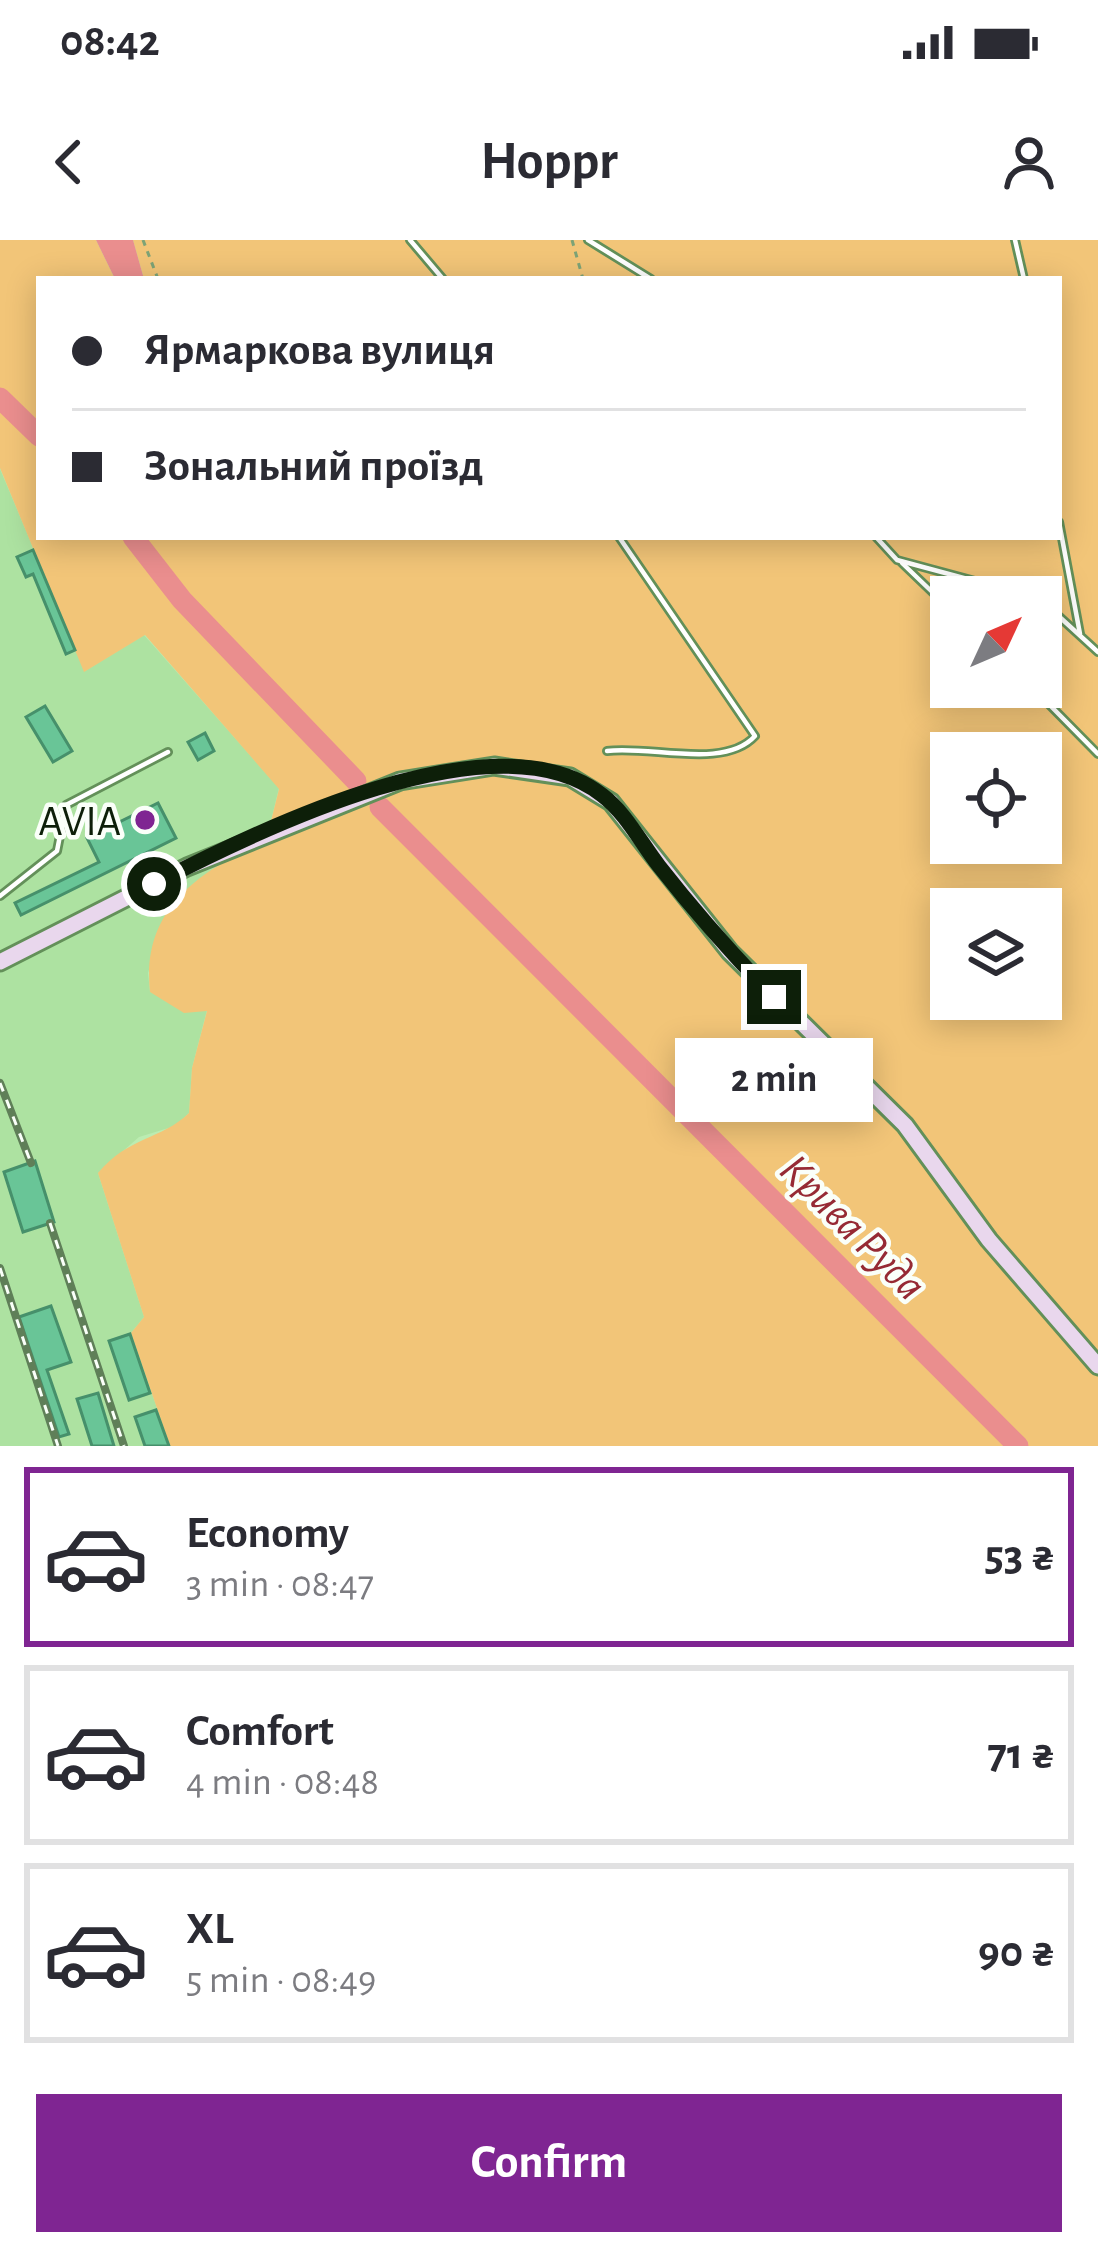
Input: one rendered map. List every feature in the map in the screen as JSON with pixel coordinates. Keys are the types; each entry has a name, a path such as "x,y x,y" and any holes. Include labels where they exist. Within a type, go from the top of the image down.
{"street":[{"path":"0,962 261,835 400,781 451,769 532,770 586,783 611,802 730,952 922,1145 989,1240 1098,1366"}],"lane":[{"path":"410,240 440,276"},
{"path":"588,240 646,276"},
{"path":"1015,240 1023,276"},
{"path":"1062,538 1080,634"},
{"path":"607,751 715,754 743,749 755,736 621,540"},
{"path":"879,540 930,591"},
{"path":"897,560 954,576"},
{"path":"1062,619 1098,652"},
{"path":"1053,708 1098,754"},
{"path":"0,896 57,851 66,805 168,752"}],"path":[{"path":"143,240 157,276"},
{"path":"572,240 582,276"}],"shaded area":[{"path":"0,240 96,240 114,276 36,276 36,540 1062,540 1062,276 143,276 133,240 1098,240 1098,1446 170,1446 131,1333 144,1317 98,1173 121,1152 189,1113 192,1068 207,1011 184,1013 150,992 155,938 165,916 197,880 266,841 279,789 145,635 84,672 0,468"},
{"path":"96,240 133,240 143,276 114,276"},
{"path":"0,469 85,671 144,635 279,788 266,841 170,902 148,973 150,992 207,1010 192,1068 189,1113 175,1126 139,1137 98,1173 144,1317 131,1333 170,1446 0,1446"}],"building":[{"path":"33,550 75,650 66,654 33,574 26,577 17,557"},
{"path":"45,706 72,751 53,762 26,717"},
{"path":"205,733 214,751 198,760 188,742"},
{"name":"AVIA","path":"158,803 176,838 21,915 15,903 99,862 87,838"},
{"path":"35,1161 54,1222 23,1232 4,1172"},
{"path":"51,1306 71,1362 47,1370 69,1434 59,1437 19,1317"},
{"path":"130,1334 150,1393 129,1400 109,1341"},
{"path":"98,1393 114,1446 92,1446 77,1399"},
{"path":"156,1410 169,1446 145,1446 135,1417"}],"waterway":[{"name":"Крива Руда","path":"0,398 36,433"},
{"name":"Крива Руда","path":"135,540 182,600 356,781"},
{"name":"Крива Руда","path":"380,807 1018,1446"}],"railway":[{"path":"0,1083 31,1163"},
{"path":"50,1223 124,1446"},
{"path":"0,1268 58,1446"}],"place":[{"name":"AVIA","path":"145,820"}],"route":[{"path":"154,884 240,843 429,772 494,766 552,772 586,783 611,802 688,902 774,997"}]}
